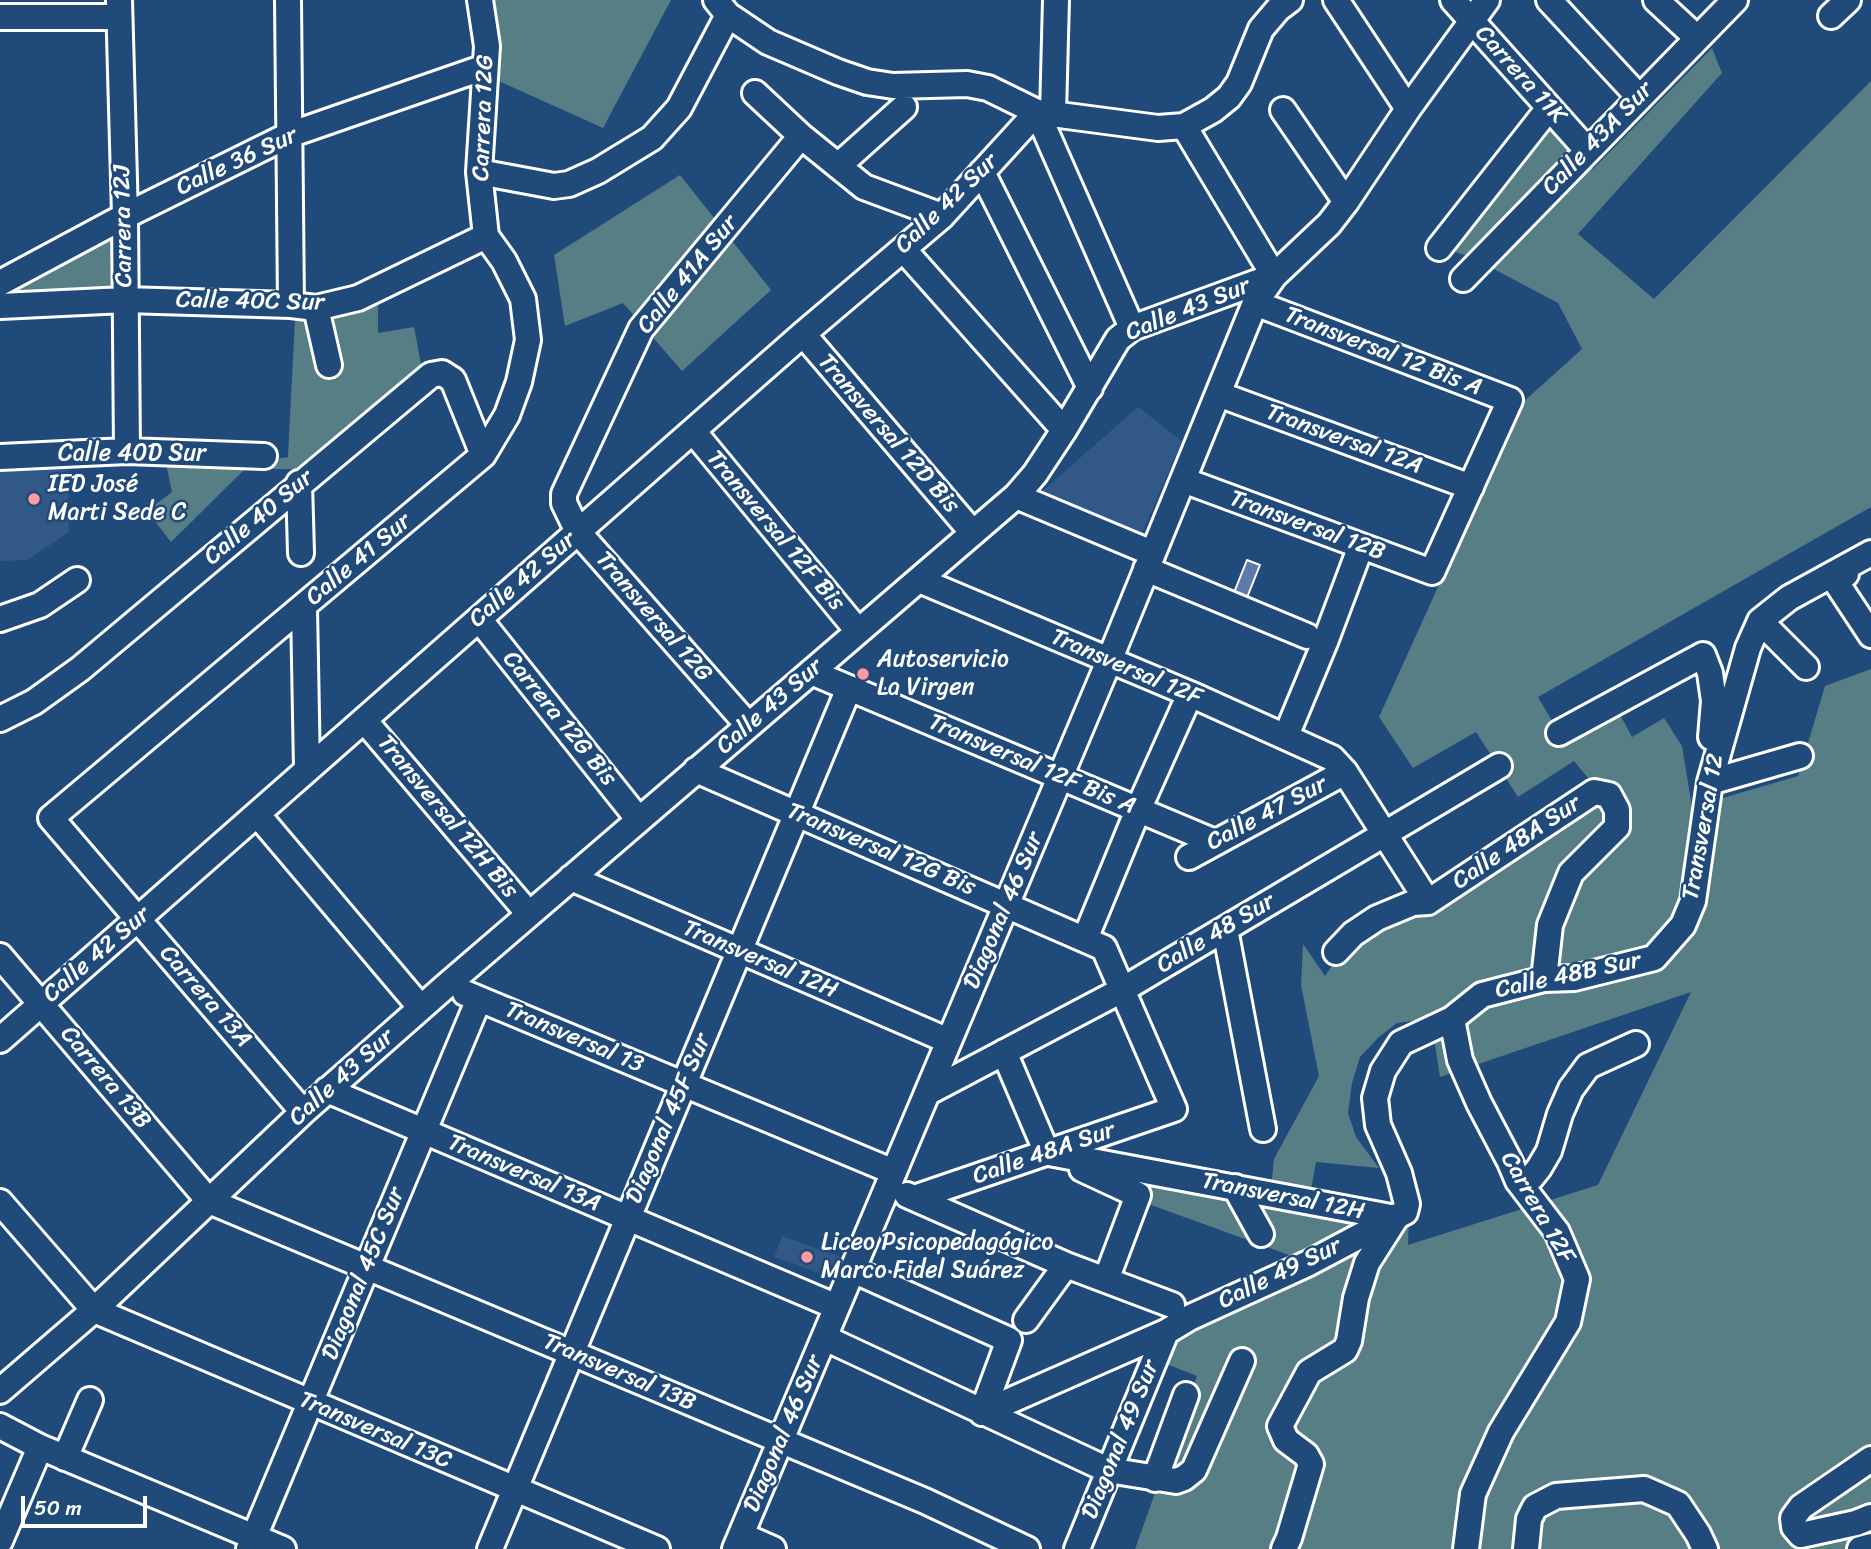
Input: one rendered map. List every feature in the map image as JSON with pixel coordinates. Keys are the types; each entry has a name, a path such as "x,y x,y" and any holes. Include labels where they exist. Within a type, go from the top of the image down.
{"street":[{"path":"288,0 289,135 303,307 329,365"},
{"name":"Carrera 12G","path":"480,0 487,46 479,172 486,236"},
{"path":"1056,0 1045,113 1132,328"},
{"path":"479,172 554,187 598,172 652,138 679,108 722,8 768,42 867,82 893,86 967,84 988,88 1045,113 1158,128 1184,126 1213,110 1229,97 1239,83 1261,29 1278,9 1290,0"},
{"path":"1336,0 1408,109"},
{"name":"Carrera 11K","path":"1453,0 1587,150"},
{"name":"Calle 43 Sur","path":"0,1391 94,1310 327,1090 1016,496 1035,474 1065,429 1118,339 1132,328 1274,275 1329,223 1346,202 1408,109 1487,0"},
{"path":"1549,0 1639,97"},
{"path":"1656,0 1697,38"},
{"name":"Calle 43A Sur","path":"1463,279 1735,0"},
{"path":"0,17 119,8"},
{"name":"Carrera 12J","path":"119,8 125,216 127,451"},
{"name":"Calle 36 Sur","path":"0,283 125,216 289,135 485,67"},
{"path":"755,93 801,136 864,187 942,216"},
{"path":"838,166 904,107"},
{"path":"1440,248 1549,108"},
{"path":"1283,110 1346,202"},
{"name":"Calle 42 Sur","path":"0,1040 692,431 942,216 982,172 1045,113"},
{"name":"Transversal 12 Bis A","path":"1184,126 1274,275"},
{"name":"Calle 41A Sur","path":"564,503 564,494 641,329 801,136"},
{"path":"982,172 1090,388"},
{"name":"Calle 40C Sur","path":"12,305 125,300 303,307 358,298 486,236"},
{"name":"Calle 41 Sur","path":"51,818 483,455 507,415 519,382 528,340 523,299 504,261 486,236"},
{"path":"903,249 1065,429"},
{"path":"12,305 23,270"},
{"name":"Diagonal 46 Sur","path":"738,1542 1109,661 1255,303 1274,275"},
{"name":"Transversal 12 Bis A","path":"1255,303 1510,400 1471,487"},
{"name":"Transversal 12D Bis","path":"803,334 973,533"},
{"name":"Calle 40 Sur","path":"0,719 34,702 80,670 299,483 431,375 442,373 453,380 483,455"},
{"name":"Transversal 12A","path":"1218,394 1471,487"},
{"name":"Transversal 12F Bis","path":"692,431 858,631"},
{"name":"Calle 40D Sur","path":"0,457 127,451 264,456"},
{"name":"Transversal 12B","path":"1183,480 1432,572 1471,487"},
{"path":"299,483 301,552"},
{"path":"1016,496 1307,636"},
{"name":"Transversal 12G","path":"564,503 579,532 748,725"},
{"path":"1286,736 1361,546"},
{"path":"1805,667 1760,621 1789,598 1871,554"},
{"path":"1832,576 1871,571"},
{"path":"1832,576 1871,635"},
{"path":"0,619 40,605 77,580"},
{"name":"Transversal 12F","path":"919,580 1286,736 1339,765"},
{"path":"304,607 307,770"},
{"name":"Carrera 12G Bis","path":"479,619 639,820"},
{"name":"Transversal 12","path":"1683,925 1693,901 1710,782 1748,648 1760,621"},
{"path":"1559,733 1703,655 1710,673 1714,701 1707,757 1706,810"},
{"name":"Transversal 12F Bis A","path":"811,672 1215,842"},
{"name":"Diagonal 45F Sur","path":"490,1549 849,688"},
{"path":"1122,990 1094,943 1138,810 1190,694"},
{"name":"Transversal 12H Bis","path":"364,720 529,914"},
{"path":"1710,782 1800,756"},
{"path":"1339,765 1428,902"},
{"name":"Calle 47 Sur","path":"1189,857 1339,765"},
{"name":"Calle 48 Sur","path":"927,1093 1122,990 1499,766"},
{"name":"Transversal 12G Bis","path":"696,770 1094,943"},
{"name":"Calle 48A Sur","path":"1428,902 1594,792 1609,795 1617,810 1617,827 1571,873 1550,925 1544,979"},
{"path":"257,814 421,1008"},
{"name":"Carrera 13A","path":"51,818 303,1112"},
{"name":"Transversal 12H","path":"570,878 949,1041"},
{"path":"1336,952 1353,933 1377,918 1413,903 1428,902"},
{"name":"Calle 48B Sur","path":"1396,1218 1405,1212 1407,1204 1399,1173 1378,1125 1375,1098 1383,1071 1401,1043 1452,1019 1482,995 1544,979 1574,978 1654,958 1683,925"},
{"path":"1225,929 1263,1129"},
{"name":"Carrera 13B","path":"0,956 209,1201"},
{"name":"Transversal 13","path":"447,985 684,1084 891,1180 914,1198 1066,1265 1172,1305"},
{"name":"Calle 48A Sur","path":"914,1198 1174,1109 1122,990"},
{"name":"Diagonal 45C Sur","path":"251,1543 479,999"},
{"name":"Carrera 12F","path":"1452,1019 1460,1060 1479,1103 1518,1181 1557,1232 1577,1279 1568,1322 1501,1432 1473,1494 1466,1549"},
{"path":"1518,1181 1531,1178 1539,1168 1549,1151 1571,1089 1588,1066 1636,1044"},
{"path":"1004,1052 1047,1153 1138,1195 1106,1280"},
{"name":"Transversal 13A","path":"327,1090 838,1307"},
{"name":"Transversal 12H","path":"1047,1153 1396,1218"},
{"path":"1236,1187 1261,1234"},
{"name":"Transversal 13B","path":"209,1201 925,1501 1027,1549"},
{"path":"0,1202 94,1310"},
{"path":"1284,1549 1311,1464 1306,1455 1286,1440 1280,1426 1309,1372 1345,1350 1367,1263 1396,1218"},
{"name":"Calle 49 Sur","path":"982,1413 1166,1332 1191,1317 1309,1263 1396,1218"},
{"path":"1026,1320 1066,1265"},
{"path":"853,1270 1009,1340 982,1413"},
{"name":"Transversal 13C","path":"94,1310 657,1549"},
{"name":"Diagonal 49 Sur","path":"1077,1549 1166,1332"},
{"path":"825,1338 1108,1470 1155,1479 1176,1480 1184,1478 1194,1470 1242,1361"},
{"path":"1155,1479 1186,1395"},
{"path":"65,1458 90,1400"},
{"path":"0,1426 40,1447 251,1543 282,1549"},
{"path":"0,1541 40,1447"},
{"path":"1871,1459 1801,1507 1793,1518 1794,1527 1801,1535 1871,1517"},
{"path":"1527,1549 1528,1520 1535,1507 1556,1496 1644,1489 1678,1504 1698,1534 1704,1549"},
{"path":"738,1542 773,1549"},
{"path":"1860,1549 1871,1545"}],"shaded area":[{"path":"1138,407 1182,441 1140,538 1039,494"},
{"name":"IED José Marti Sede C","path":"68,464 69,532 27,560 0,561 0,465"},
{"name":"Liceo Psicopedagógico Marco Fidel Suárez","path":"782,1236 841,1257 833,1278 774,1257"}],"green space":[{"path":"491,0 671,0 603,128 492,78 499,27"},
{"path":"1712,48 1722,73 1578,234 1654,299 1871,81 1871,507 1538,697 1562,738 1616,707 1632,737 1664,718 1682,746 1692,807 1798,776 1825,686 1871,669 1871,1549 1135,1549 1197,1376 1164,1363 1175,1339 1409,1215 1408,1245 1598,1185 1691,992 1440,1077 1431,1019 1397,1023 1360,1057 1352,1083 1348,1113 1356,1137 1379,1168 1316,1162 1310,1195 1271,1189 1274,1159 1319,1076 1301,985 1303,944 1325,976 1347,943 1395,915 1428,914 1608,785 1593,784 1574,761 1518,797 1476,732 1413,768 1379,717 1521,404 1582,349 1558,303 1473,258 1444,248 1540,118 1593,169"},
{"path":"680,175 771,290 682,371 623,303 565,326 554,255"},
{"path":"112,233 112,292 0,298 0,293"},
{"path":"378,305 378,333 414,327 422,369 296,469 245,469 171,542 147,511 172,492 166,463 259,462 288,457 295,319"},
{"path":"1088,1166 1368,1217 1300,1259 1143,1202"}],"building":[{"path":"1247,560 1260,565 1246,600 1233,595"}],"place":[{"name":"IED José Marti Sede C","path":"34,499"},
{"name":"Autoservicio La Virgen","path":"863,674"},
{"name":"Liceo Psicopedagógico Marco Fidel Suárez","path":"807,1257"}]}
